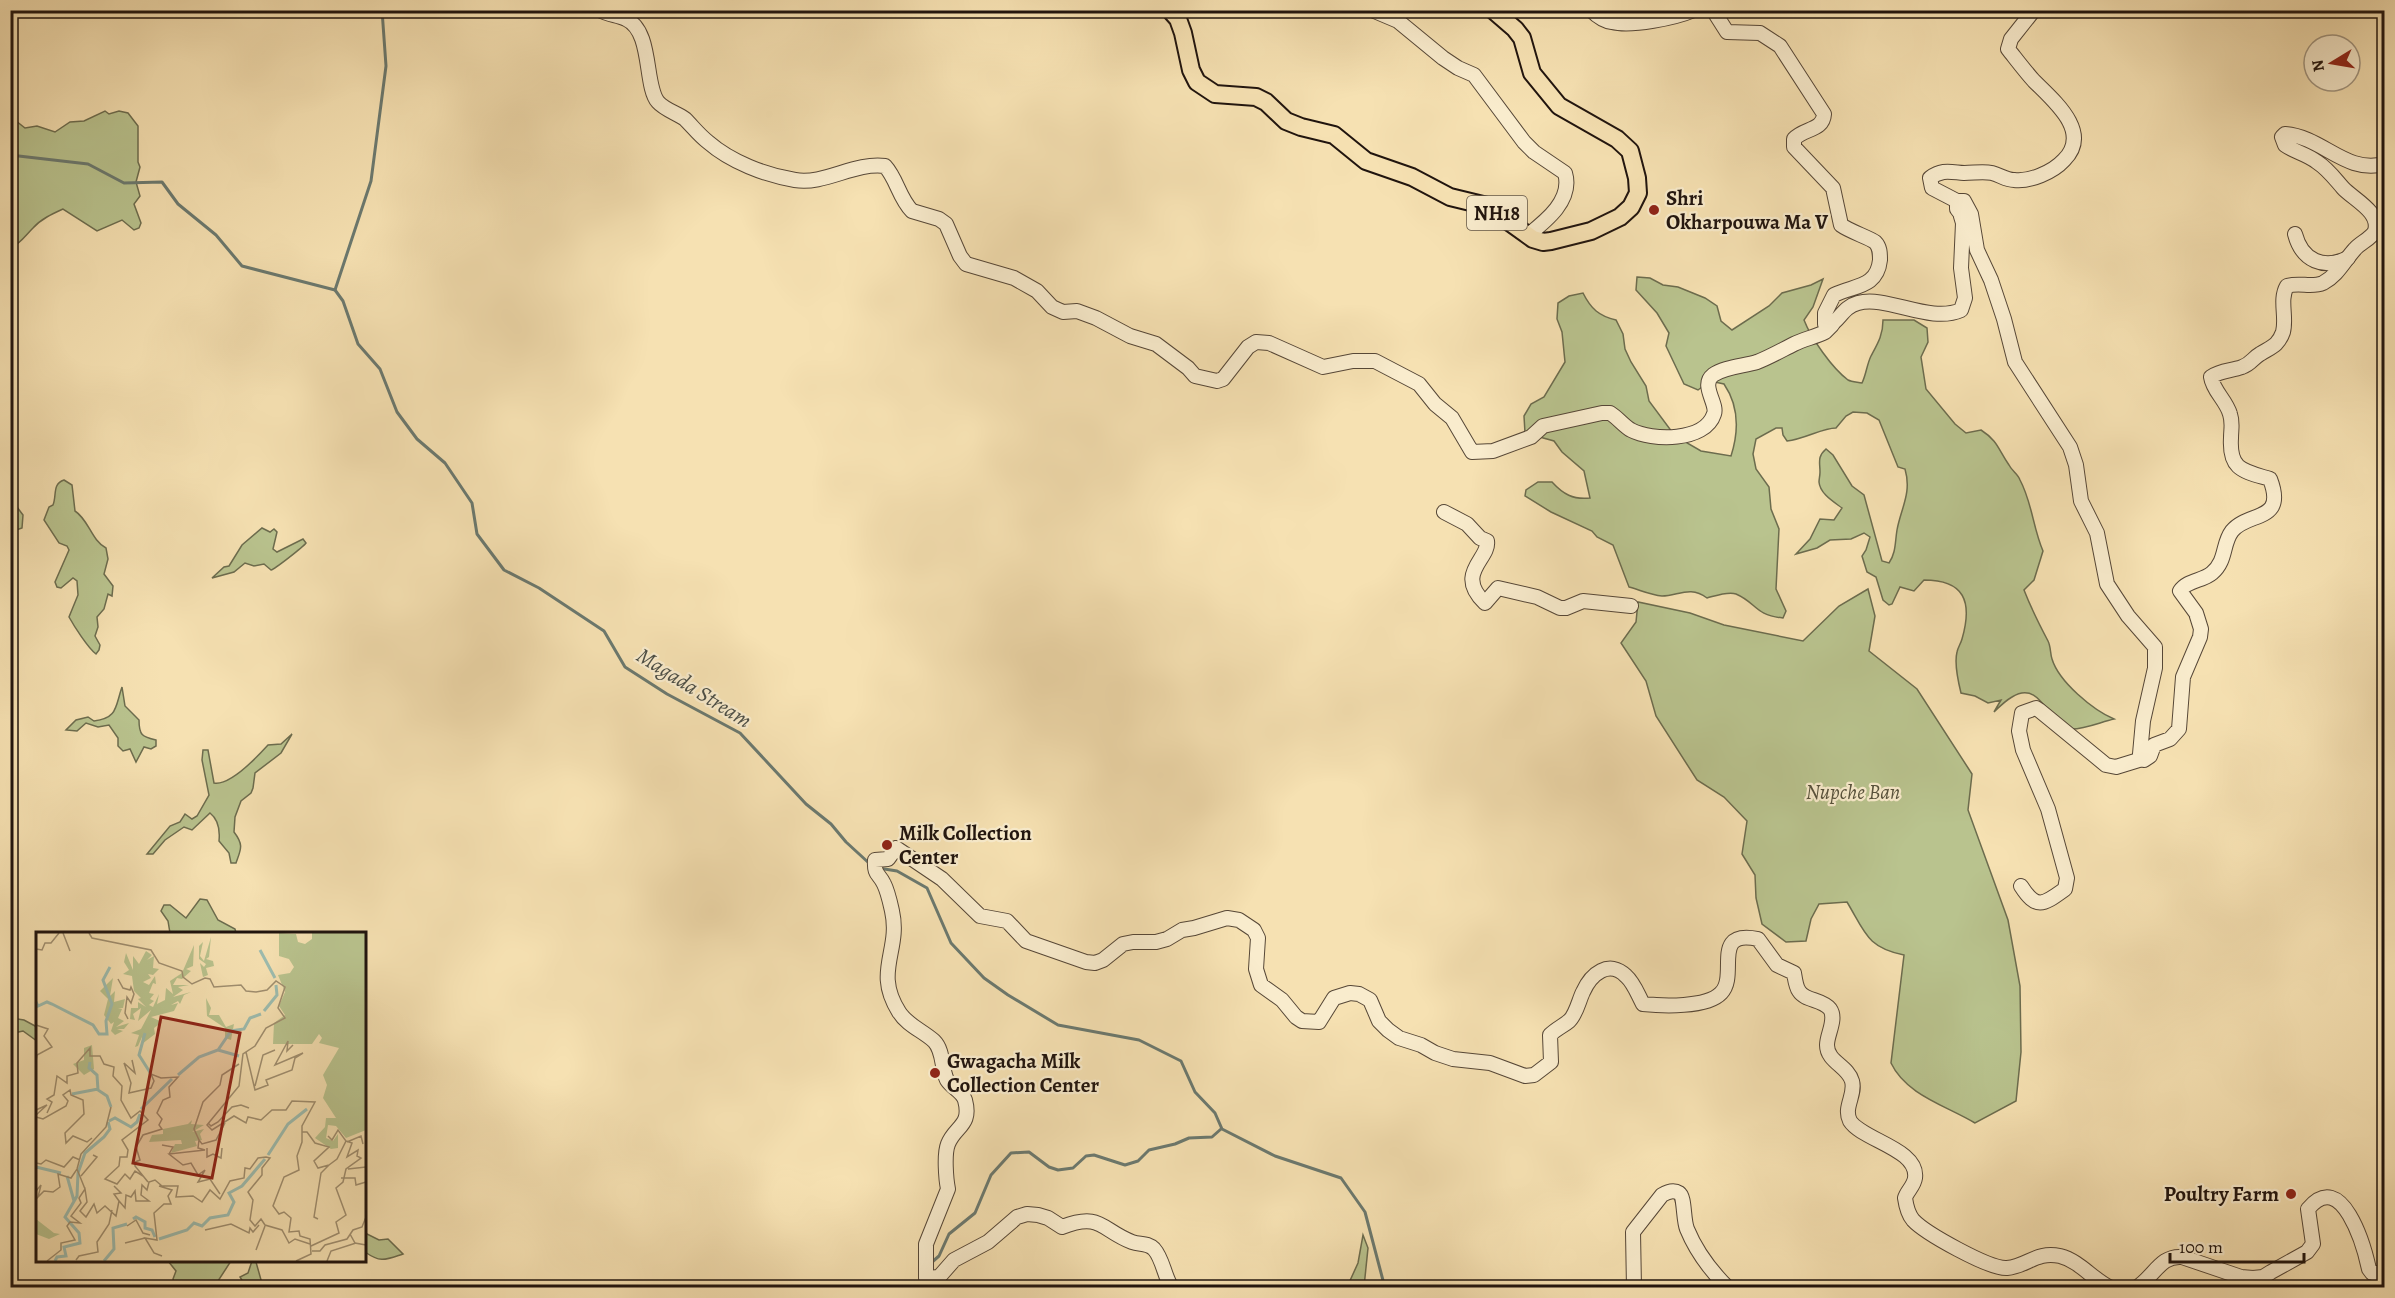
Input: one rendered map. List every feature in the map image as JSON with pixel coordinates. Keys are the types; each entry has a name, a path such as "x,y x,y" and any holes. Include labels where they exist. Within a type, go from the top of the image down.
{"main road":[{"name":"NH18","path":"1170,10 1178,19 1191,70 1197,82 1215,94 1256,97 1266,102 1286,121 1334,135 1366,160 1412,177 1450,197 1486,206 1527,236 1543,242 1591,231 1620,217 1631,207 1638,193 1637,178 1630,151 1609,134 1559,106 1544,89 1528,64 1522,38 1493,10"}],"street":[{"path":"600,10 628,19 637,31 644,44 651,69 651,84 658,101 683,118 708,142 742,164 796,181 814,180 854,168 885,166 893,174 898,188 912,211 939,219 946,224 966,264 1014,278 1037,291 1052,307 1063,312 1077,311 1130,336 1156,344 1195,376 1207,380 1223,379 1248,347 1256,342 1269,344 1323,367 1353,361 1375,362 1419,384 1435,404 1452,418 1472,452 1493,451 1531,437 1543,426 1602,413 1610,413 1636,432 1669,438 1686,435 1704,427 1714,415 1709,388 1710,378 1713,375 1723,370 1759,361 1825,332 1844,310 1863,302 1943,315 1961,310 1965,298 1961,268 1963,223 1957,209 1957,201"},
{"path":"1372,10 1398,21 1443,58 1474,75 1524,142 1534,152 1565,173 1568,186 1564,196 1556,209 1527,236"},
{"path":"1591,10 1597,16 1614,23 1657,20 1694,10"},
{"path":"1713,10 1727,32 1760,33 1780,46 1824,114 1819,126 1797,135 1794,139 1794,147 1833,188 1841,225 1861,237 1873,240 1878,246 1880,265 1873,279 1860,287 1834,295 1824,319 1825,324 1832,325"},
{"path":"2034,10 2011,39 2008,49 2034,81 2062,109 2073,130 2074,147 2056,167 2041,175 2016,181 1992,173 1948,170 1936,173 1930,178 1932,188 1957,201 1964,201 1969,208 1977,250 1996,293 2015,362 2070,447 2076,465 2081,501 2097,533 2107,584 2127,616 2156,647 2155,668 2143,721 2140,754 2142,759"},
{"path":"2021,886 2029,899 2039,903 2046,902 2065,890 2067,878 2048,809 2023,750 2019,731 2022,713 2036,708 2106,765 2116,767 2146,759 2150,756 2154,745 2170,739 2179,729 2183,677 2200,637 2201,629 2196,614 2180,591 2185,585 2210,575 2224,556 2227,538 2231,531 2244,522 2257,519 2271,507 2274,499 2270,479 2242,470 2234,463 2230,447 2233,425 2230,414 2212,385 2211,377 2218,372 2252,363 2258,355 2274,347 2284,328 2283,297 2287,286 2321,284 2337,273 2356,248 2374,233 2375,225 2371,214 2337,179 2318,163 2285,145 2282,137 2285,134 2298,136 2359,166 2385,164"},
{"path":"2295,234 2300,249 2314,260 2331,264 2348,258"},
{"path":"1444,512 1467,524 1480,538 1487,541 1487,549 1475,565 1472,574 1477,593 1485,603 1498,588 1537,597 1560,608 1583,601 1631,606"},
{"path":"1172,1287 1166,1280 1156,1251 1150,1246 1131,1242 1100,1223 1084,1220 1062,1227 1048,1218 1027,1214 1017,1216 988,1242 954,1260 939,1277 926,1278 926,1244 948,1189 947,1146 964,1124 967,1111 964,1097 947,1080 937,1045 899,1012 888,987 887,966 895,933 887,894 883,882 875,871 875,860 888,859 896,848 942,879 981,916 1007,921 1026,941 1086,962 1095,963 1103,960 1123,944 1156,942 1167,939 1182,930 1227,918 1239,920 1254,930 1258,938 1256,969 1261,986 1282,1000 1302,1021 1319,1022 1334,999 1350,993 1359,994 1370,1000 1380,1021 1399,1038 1453,1059 1490,1063 1525,1076 1534,1075 1551,1062 1550,1035 1559,1026 1569,1021 1587,982 1600,971 1609,968 1619,970 1631,982 1643,1004 1674,1005 1705,1001 1723,992 1731,944 1737,939 1748,937 1758,939 1778,965 1794,974 1799,991 1804,996 1822,1002 1829,1009 1832,1015 1827,1044 1829,1053 1852,1079 1854,1091 1848,1115 1856,1129 1883,1142 1914,1167 1914,1182 1905,1198 1912,1218 1960,1251 1995,1267 2013,1267 2039,1255 2056,1256 2074,1262 2101,1283 2111,1287"},
{"path":"1634,1287 1633,1232 1662,1195 1675,1191 1681,1194 1684,1200 1683,1216 1688,1230 1707,1264 1728,1287"},
{"path":"2136,1287 2149,1278 2168,1257 2175,1256 2241,1276 2264,1277 2307,1252 2313,1244 2308,1209 2315,1201 2328,1197 2343,1208 2356,1226 2372,1273 2385,1273"}],"green space":[{"path":"105,111 109,114 119,111 128,113 138,126 140,167 136,182 140,196 134,204 141,223 139,228 134,230 122,220 97,231 63,209 40,222 11,248 11,117 25,128 37,126 55,132 70,122 84,121"},
{"path":"1637,277 1650,278 1663,285 1678,287 1705,298 1717,306 1721,321 1732,330 1769,306 1782,293 1811,285 1823,279 1813,307 1804,320 1829,360 1842,375 1853,382 1862,383 1881,335 1883,320 1914,320 1927,328 1928,342 1921,357 1926,389 1955,424 1966,433 1981,430 1991,438 2024,488 2043,551 2034,580 2024,590 2049,643 2056,668 2078,694 2096,709 2114,719 2072,729 2064,727 2031,694 2022,693 2012,697 1994,712 2001,700 1988,703 1975,696 1961,693 1956,662 1957,650 1962,641 1965,626 1966,614 1962,595 1948,584 1924,580 1914,591 1900,587 1892,604 1889,605 1883,600 1876,577 1867,572 1862,556 1870,537 1864,533 1851,539 1830,540 1817,548 1796,554 1810,539 1820,519 1834,520 1842,508 1828,497 1820,486 1820,460 1826,449 1833,455 1852,486 1864,495 1882,561 1889,563 1894,551 1907,493 1907,478 1905,469 1898,467 1879,420 1867,413 1853,412 1846,416 1836,428 1794,440 1787,441 1782,428 1776,428 1756,439 1753,454 1756,469 1769,487 1771,509 1779,529 1776,589 1786,611 1783,618 1766,614 1743,597 1733,593 1707,598 1695,592 1662,596 1629,587 1613,545 1597,537 1592,531 1551,512 1525,496 1526,490 1538,482 1552,482 1569,495 1590,498 1584,471 1562,452 1554,441 1525,433 1524,416 1531,404 1544,397 1565,362 1562,332 1557,319 1558,303 1569,296 1583,293 1596,311 1616,320 1623,334 1625,349 1646,386 1649,401 1675,436 1701,451 1731,456 1736,419 1729,392 1724,384 1710,381 1698,390 1684,384 1666,346 1669,333 1657,313 1636,290"},
{"path":"64,480 72,485 75,511 106,548 108,559 104,574 113,586 112,596 108,594 104,609 97,617 98,627 95,636 100,645 96,654 85,642 69,617 78,595 77,581 73,578 61,588 57,587 55,582 69,550 67,546 59,543 44,520 49,507 53,505 56,487"},
{"path":"17,507 23,515 22,528 11,532 11,517"},
{"path":"262,528 270,532 274,529 277,532 273,549 277,552 303,539 306,543 271,570 264,564 254,566 245,563 234,572 212,578 224,567 229,566 242,545"},
{"name":"Nupche Ban","path":"1868,589 1875,616 1869,651 1917,689 1972,774 1968,810 2008,920 2020,986 2021,1052 2016,1101 1975,1123 1917,1092 1898,1074 1891,1063 1904,955 1874,943 1863,930 1847,902 1819,904 1811,919 1806,941 1786,942 1762,924 1756,898 1755,875 1742,854 1747,821 1724,797 1697,780 1656,716 1646,681 1621,643 1636,622 1638,602 1690,613 1724,625 1803,641 1839,606"},
{"path":"122,687 125,706 139,720 141,732 144,736 156,740 156,746 151,749 144,747 136,762 130,749 123,751 118,746 118,738 109,725 98,727 86,723 77,731 66,730 76,720 88,717 94,721 112,714"},
{"path":"292,734 281,753 255,773 251,793 241,801 235,817 234,832 241,847 236,863 231,863 229,853 219,841 218,826 210,813 192,830 184,827 165,840 153,854 147,854 170,826 180,822 185,814 192,819 197,816 209,795 202,760 203,750 208,750 214,783 221,783 243,769 268,745 281,744"},
{"path":"200,899 207,900 218,920 235,929 236,932 170,932 168,921 161,911 164,905 170,905 186,918"},
{"path":"11,1018 24,1020 36,1026 36,1040 23,1031 11,1036"},
{"path":"366,1234 379,1240 388,1239 403,1254 383,1259 366,1253"},
{"path":"1363,1235 1368,1248 1364,1287 1329,1287 1348,1285 1358,1263"},
{"path":"169,1262 230,1262 218,1281 210,1288 175,1287 173,1279 176,1271"},
{"path":"252,1262 256,1262 263,1287 246,1287 240,1277 248,1273"}],"waterway":[{"path":"335,290 371,181 386,66 382,10"},
{"name":"Magada Stream","path":"10,155 88,164 124,183 162,182 178,204 216,235 242,266 335,290 343,301 358,344 380,369 397,412 417,439 445,463 472,503 477,534 504,570 539,588 604,631 625,667 667,694 740,733 806,804 831,824 846,842 870,864"},
{"name":"Magada Stream","path":"878,868 897,871 927,888 951,943 984,978 1008,995 1058,1025 1139,1040 1181,1061 1195,1092 1215,1113 1222,1129 1275,1156 1341,1178 1365,1212 1385,1288"},
{"name":"Magada Stream","path":"931,1263 939,1256 949,1234 975,1213 991,1175 1011,1153 1029,1152 1049,1167 1058,1170 1073,1168 1086,1156 1094,1155 1125,1165 1138,1161 1149,1150 1189,1138 1212,1137 1221,1129"}],"place":[{"name":"Shri Okharpouwa Ma V","path":"1654,210"},
{"name":"Milk Collection Center","path":"887,845"},
{"name":"Gwagacha Milk Collection Center","path":"935,1073"},
{"name":"Poultry Farm","path":"2291,1194"}]}
